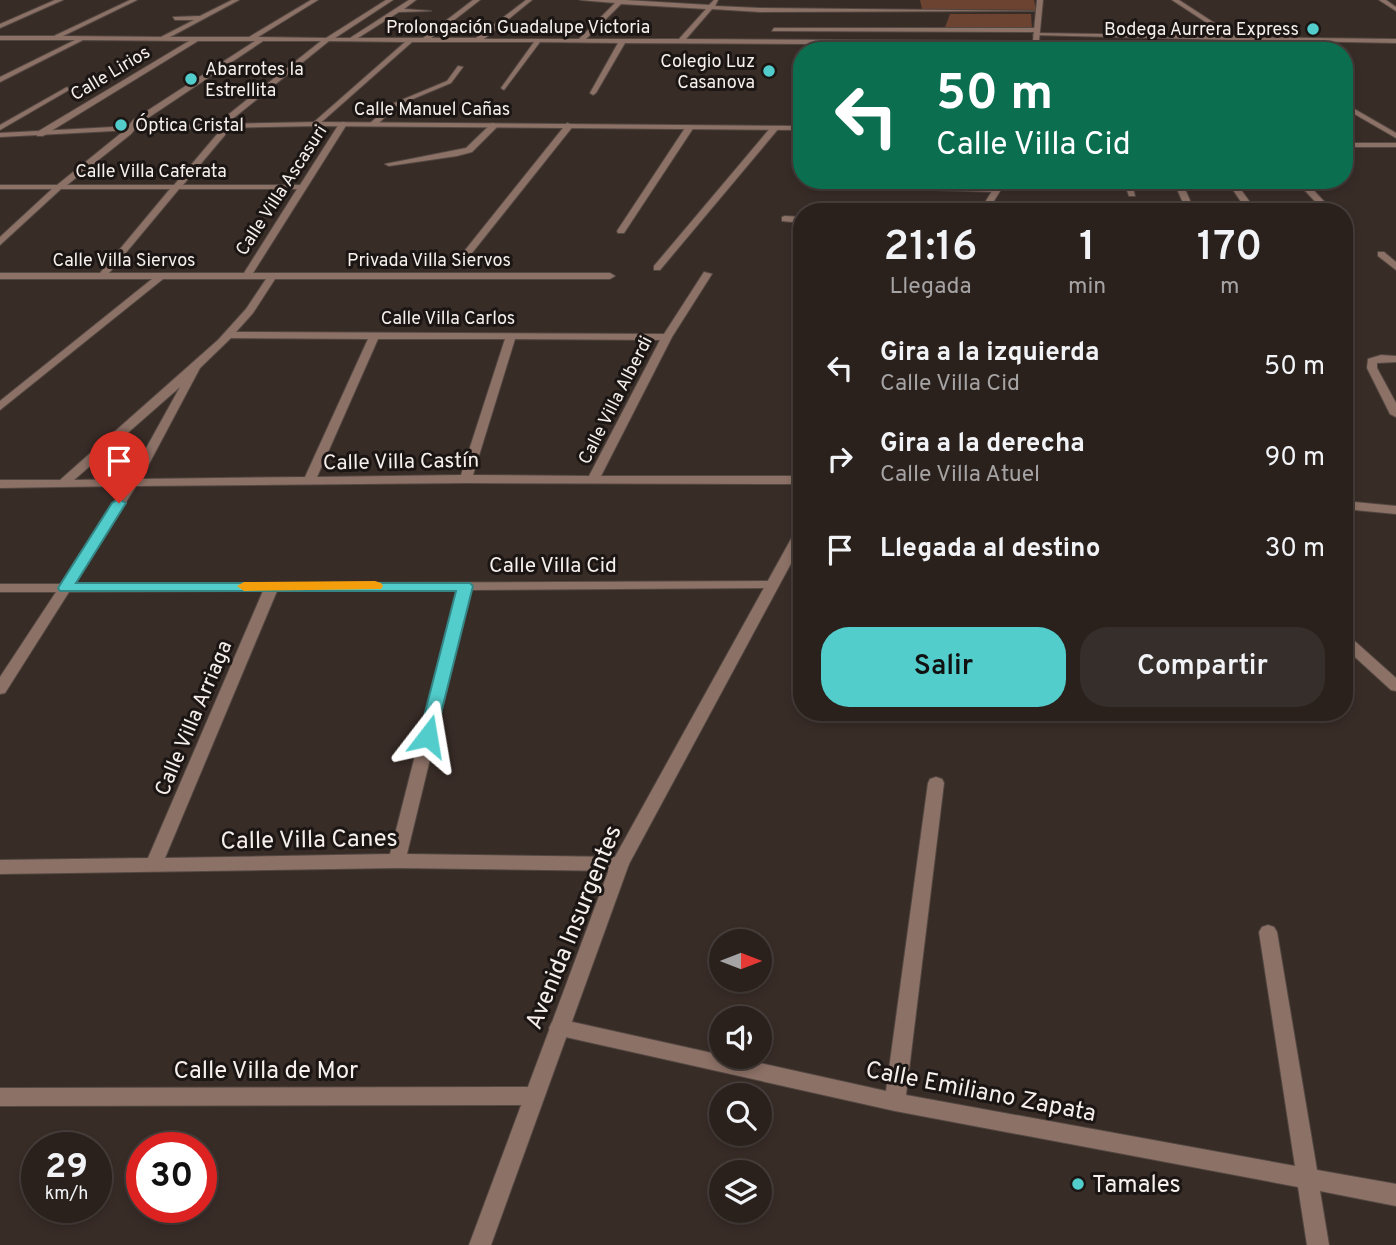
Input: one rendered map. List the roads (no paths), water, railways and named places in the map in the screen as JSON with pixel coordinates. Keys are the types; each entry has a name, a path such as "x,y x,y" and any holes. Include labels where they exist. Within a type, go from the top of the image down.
{"street":[{"path":"0,26 60,0"},
{"path":"53,38 134,0"},
{"name":"Calle Lirios","path":"162,39 236,0"},
{"path":"249,39 315,0"},
{"path":"103,275 222,133 223,125 327,40 390,0"},
{"path":"350,40 413,0"},
{"path":"425,40 477,0"},
{"path":"477,41 529,0"},
{"path":"583,0 760,10 1039,11"},
{"path":"680,42 717,0"},
{"path":"1036,40 1040,0"},
{"path":"1175,0 1240,42"},
{"path":"1382,0 1396,9"},
{"path":"579,42 621,1"},
{"path":"378,8 428,11"},
{"path":"175,18 201,19"},
{"path":"774,30 1036,40 1234,38 1396,41"},
{"name":"Prolongación Guadalupe Victoria","path":"0,38 579,42 1036,40"},
{"path":"0,80 81,39"},
{"name":"Calle Lirios","path":"43,131 197,39"},
{"path":"0,242 59,187 136,122 262,40"},
{"path":"317,124 410,41"},
{"path":"503,88 538,41"},
{"path":"593,93 622,42"},
{"path":"373,124 394,105 449,82 460,67"},
{"path":"0,128 67,89"},
{"path":"1353,111 1396,136"},
{"path":"1353,116 1363,117"},
{"name":"Calle Manuel Cañas","path":"0,128 62,131 317,124 793,128"},
{"name":"Calle Villa Ascasuri","path":"247,275 344,124"},
{"path":"389,164 457,154 469,149 495,125"},
{"path":"457,266 570,125"},
{"path":"621,231 690,127"},
{"path":"657,268 775,128"},
{"name":"Calle Manuel Cañas","path":"0,135 43,131"},
{"path":"1353,145 1396,145"},
{"name":"Calle Villa Caferata","path":"0,187 303,187"},
{"path":"966,189 997,190"},
{"path":"1130,189 1132,194"},
{"path":"1308,189 1321,203"},
{"path":"989,203 997,190"},
{"path":"785,219 793,219"},
{"path":"0,229 13,229"},
{"path":"1381,254 1396,267"},
{"name":"Calle Villa Alberdi","path":"593,480 667,337 707,274"},
{"name":"Calle Villa Siervos","path":"0,276 247,275"},
{"name":"Privada Villa Siervos","path":"247,275 610,276"},
{"path":"0,407 161,276"},
{"name":"Calle Villa Ascasuri","path":"63,483 195,368 260,297 272,276"},
{"name":"Calle Villa Carlos","path":"228,335 667,337"},
{"path":"309,481 374,335"},
{"path":"466,479 511,335"},
{"path":"1396,359 1381,358 1372,361 1372,368 1396,414"},
{"path":"0,689 133,482 195,368"},
{"name":"Calle Villa Castín","path":"0,484 466,479 793,480"},
{"path":"1353,506 1396,510"},
{"name":"Avenida Insurgentes","path":"481,1245 533,1096 620,864 793,546"},
{"name":"Calle Villa Cid","path":"0,588 771,584"},
{"name":"Calle Villa Arriaga","path":"153,866 272,586"},
{"path":"397,862 465,586"},
{"path":"1353,647 1394,683"},
{"path":"895,1102 936,783"},
{"name":"Calle Villa Canes","path":"0,867 397,862 620,864"},
{"path":"1268,932 1318,1245"},
{"name":"Calle Emiliano Zapata","path":"559,1028 895,1102 1396,1195"},
{"name":"Calle Villa de Mor","path":"0,1097 533,1096"}],"place":[{"name":"Bodega Aurrera Express","path":"1313,29"},
{"name":"Colegio Luz Casanova","path":"769,71"},
{"name":"Abarrotes la Estrellita","path":"191,79"},
{"name":"Óptica Cristal","path":"121,125"},
{"name":"Tamales","path":"1078,1184"}]}
